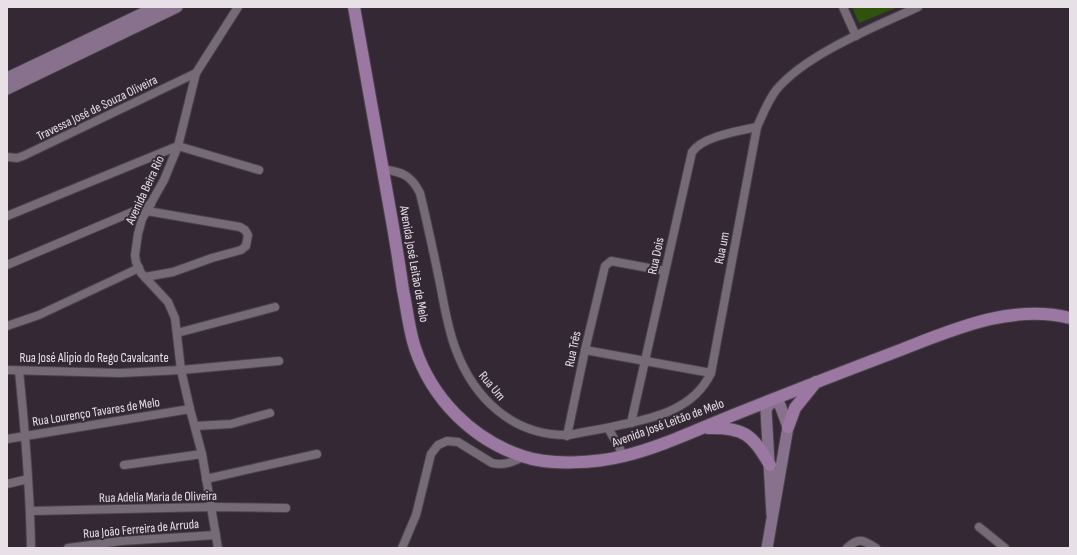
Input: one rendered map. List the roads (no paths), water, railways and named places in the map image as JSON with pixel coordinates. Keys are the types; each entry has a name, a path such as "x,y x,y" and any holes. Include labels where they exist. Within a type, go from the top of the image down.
{"main road":[{"name":"Avenida José Leitão de Melo","path":"354,7 407,310 415,346 422,365 428,378 441,397 452,411 466,424 491,442 523,457 542,460 589,462 624,456 703,429 816,382 950,331 990,319 1027,313 1045,313 1070,318"},
{"path":"788,427 795,408 816,382"},
{"path":"703,429 726,428 743,433 752,438 758,445 770,465"}],"street":[{"path":"7,89 156,7"},
{"path":"7,78 177,7"},
{"name":"Avenida Beira Rio","path":"218,548 202,454 190,409 182,370 175,318 168,302 145,278 139,268 135,255 140,226 164,180 178,146 196,73 238,7"},
{"path":"843,7 856,36"},
{"name":"Rua um","path":"711,373 757,127 765,107 789,77 816,57 856,36 918,7"},
{"name":"Travessa José de Souza Oliveira","path":"7,157 23,156 196,73"},
{"name":"Rua Dois","path":"631,423 690,155 696,147 705,141 757,127"},
{"path":"7,216 178,146 259,170"},
{"name":"Rua Um","path":"383,169 399,172 405,175 413,181 420,193 448,326 455,349 470,379 499,413 524,426 538,431 567,436 655,417 677,408 702,387 711,373"},
{"path":"7,266 149,207 240,227 245,230 248,235 246,246 241,250 212,258 173,272 145,278"},
{"name":"Rua Três","path":"567,436 604,268 611,261 665,271"},
{"path":"7,326 39,315 139,268"},
{"path":"177,334 275,307"},
{"path":"585,350 711,373"},
{"name":"Rua José Alipio do Rego Cavalcante","path":"7,370 120,372 182,370 279,361"},
{"path":"19,371 26,436 31,548"},
{"path":"767,548 788,427 780,405 772,400 766,410 772,514"},
{"name":"Rua Lourenço Tavares de Melo","path":"7,438 190,409"},
{"path":"195,426 231,424 270,413"},
{"path":"608,428 624,456"},
{"path":"402,548 416,515 431,454 438,445 447,441 458,442 492,463 498,465 512,462 523,457"},
{"path":"124,465 202,454"},
{"path":"206,479 317,454"},
{"path":"7,484 28,479"},
{"name":"Rua Adelia Maria de Oliveira","path":"30,511 211,507 286,508"},
{"path":"979,527 1005,548"},
{"name":"Rua João Ferreira de Arruda","path":"68,548 121,541 216,535"},
{"path":"847,548 854,542 860,540 876,548"}]}
